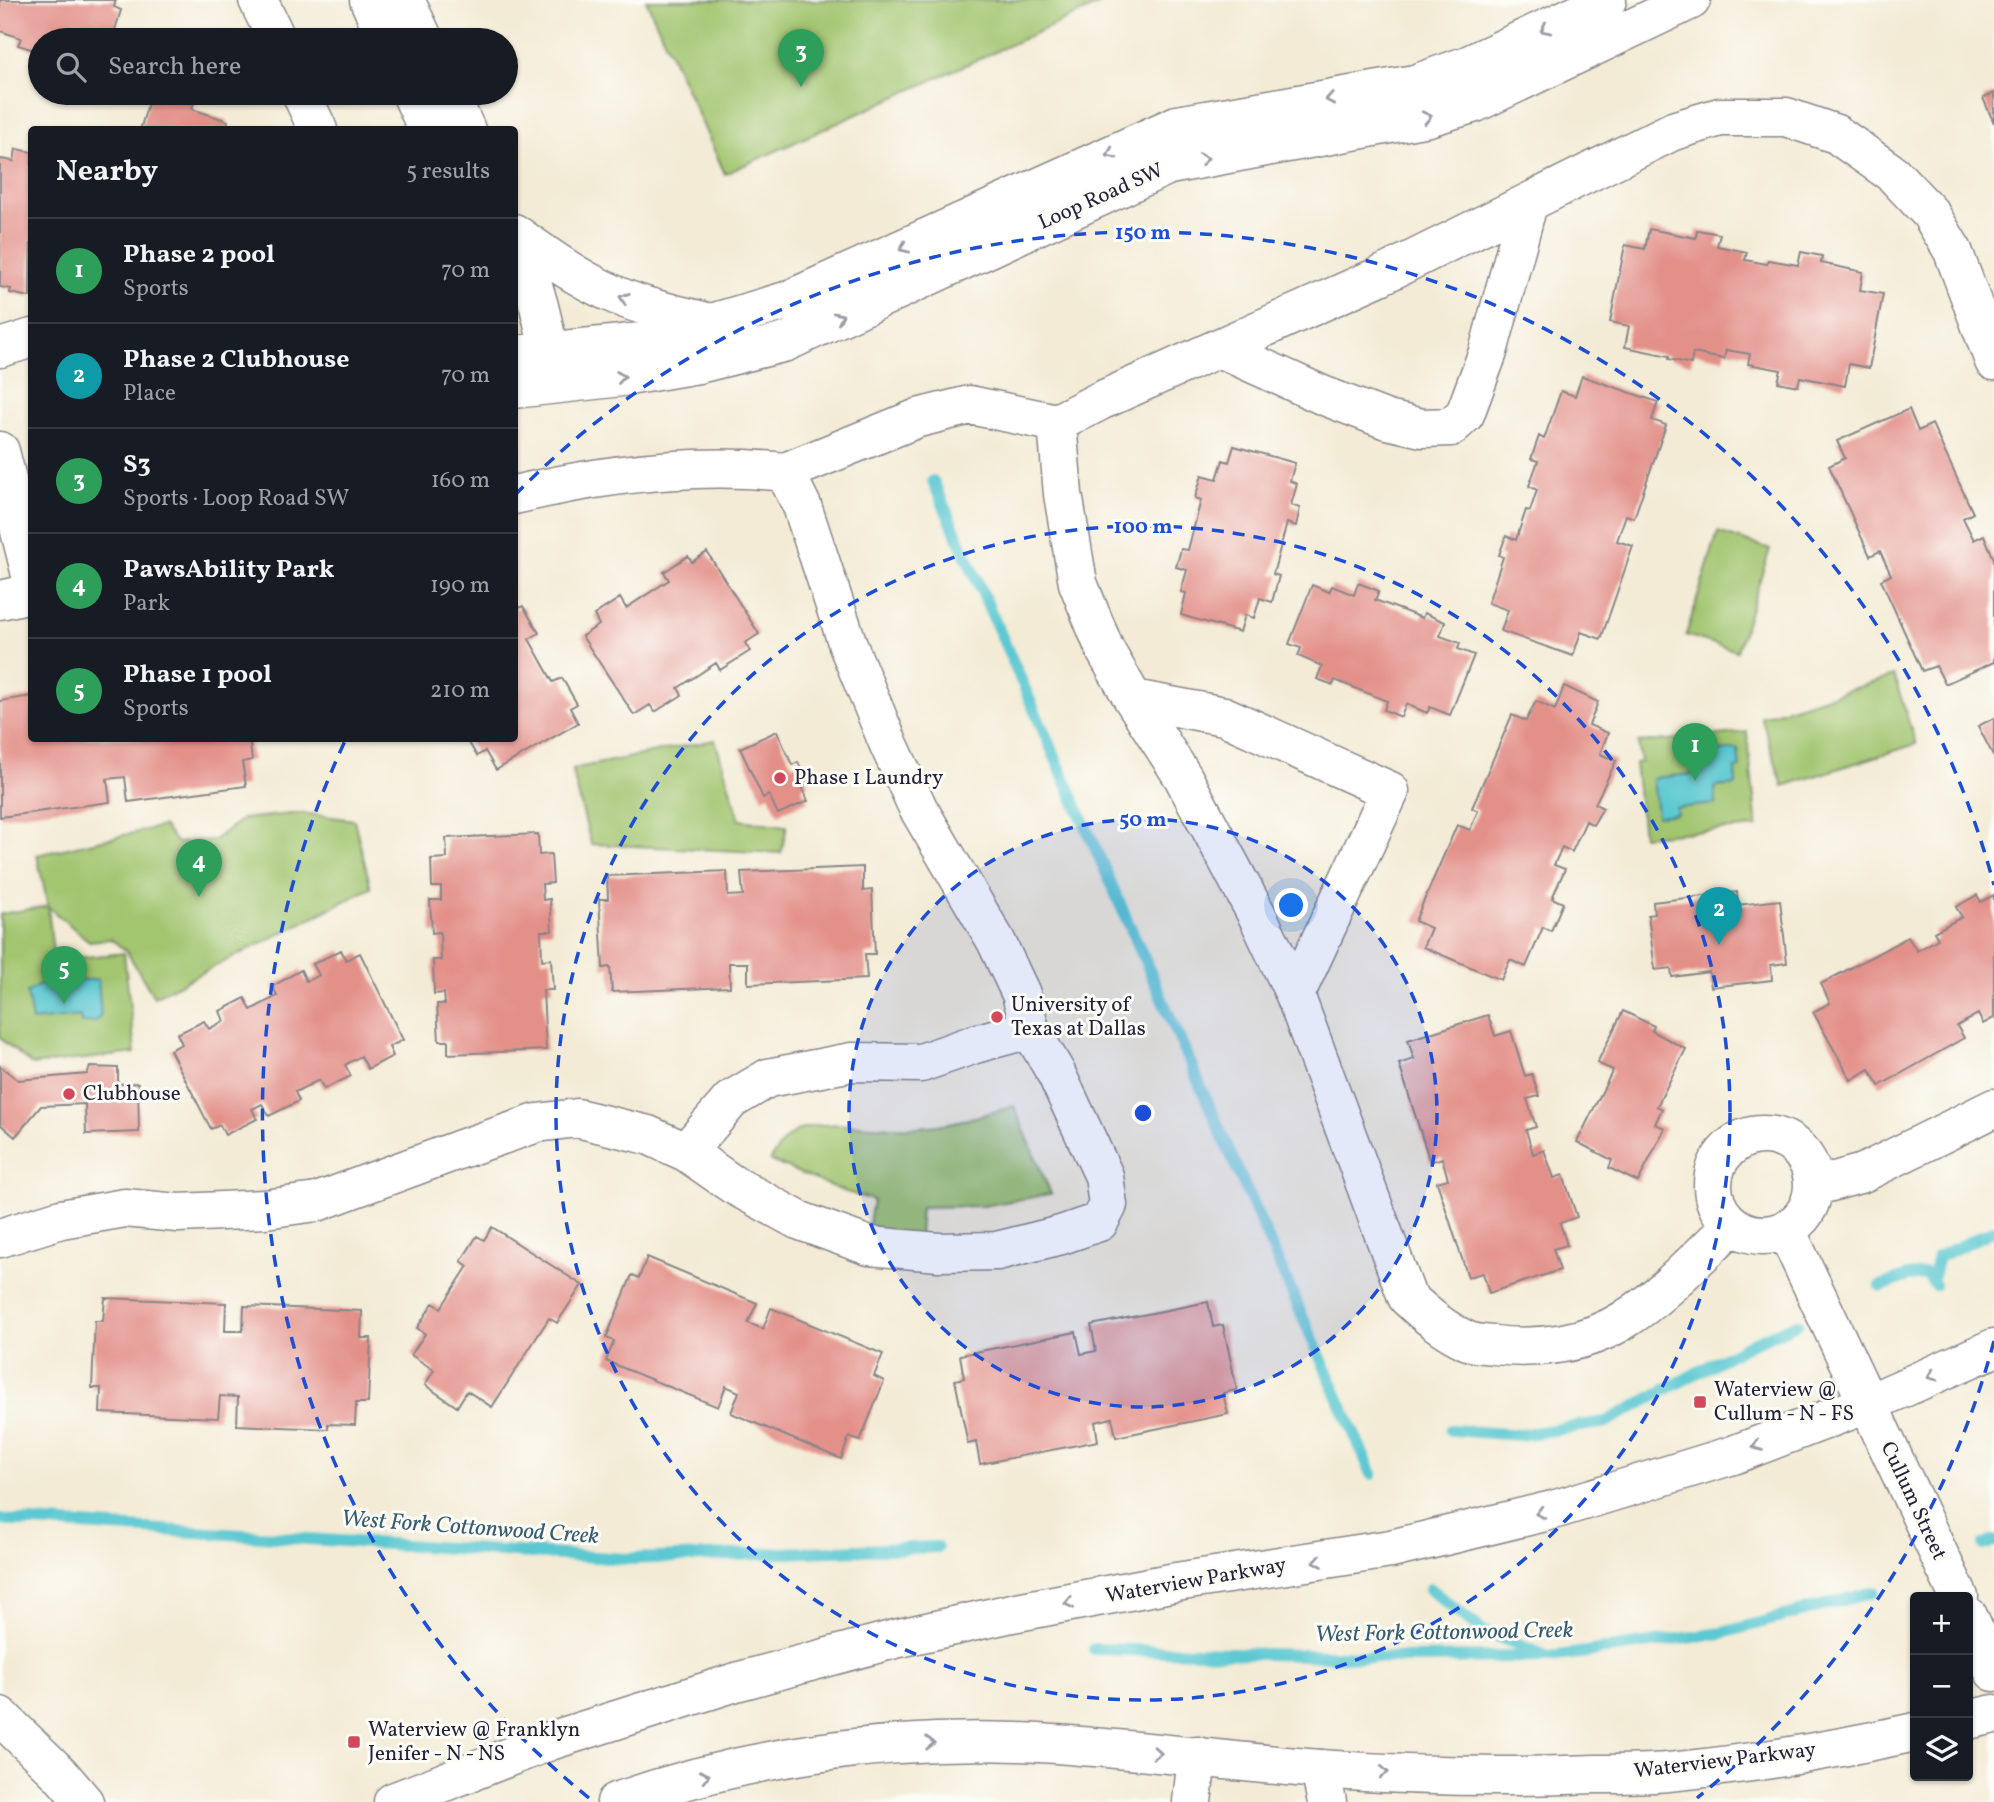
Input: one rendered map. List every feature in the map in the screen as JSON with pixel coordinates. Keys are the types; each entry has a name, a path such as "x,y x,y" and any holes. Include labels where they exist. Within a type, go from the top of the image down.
{"street":[{"path":"258,0 271,28"},
{"path":"369,0 382,28"},
{"path":"405,0 418,28"},
{"name":"Loop Road SW","path":"527,372 713,324 786,301 1177,125 1415,84 1468,65 1606,0"},
{"name":"Loop Road SW","path":"527,372 622,377 698,364 786,342 1169,165 1429,117 1475,103 1691,0"},
{"path":"307,105 316,126"},
{"path":"417,105 426,126"},
{"path":"455,105 464,126"},
{"path":"518,494 618,475 726,468 785,472 918,418 970,405 1057,423 1100,401 1380,276 1673,131 1720,117 1786,117 1836,134 1893,174 1930,213 1953,251 1994,361"},
{"path":"1221,349 1322,395 1387,420 1422,428 1451,427 1465,414 1488,352 1528,204"},
{"path":"518,237 607,292 713,324"},
{"path":"518,244 535,284 543,317 527,372"},
{"path":"0,348 28,339"},
{"path":"1057,423 1063,495 1078,583 1105,650 1183,777 1258,918 1295,995 1407,1297 1434,1323 1471,1342 1513,1347 1565,1343 1593,1335 1623,1321 1650,1301 1732,1225"},
{"path":"0,1238 61,1219 125,1208 178,1213 265,1209 317,1202 537,1123 577,1118 648,1135 686,1152 732,1184 798,1220 869,1246 939,1252 997,1251 1061,1235 1099,1222 1108,1205 1104,1176 1056,1073 1030,1029 1021,995 996,941 918,808 889,745 849,648 802,506 785,472"},
{"path":"11,475 28,559"},
{"path":"0,600 28,594"},
{"path":"1133,699 1224,716 1390,790 1295,995"},
{"path":"686,1152 731,1100 768,1078 852,1062 921,1063 1030,1029"},
{"path":"1813,1187 1863,1173 1994,1108"},
{"path":"1768,1135 1796,1146 1806,1158 1812,1172 1813,1187 1806,1213 1786,1230 1773,1235 1759,1235 1732,1225 1721,1214 1712,1183 1715,1168 1723,1154 1743,1138 1768,1135"},
{"name":"Cullum Street","path":"1786,1230 1957,1592"},
{"name":"Waterview Parkway","path":"393,1802 550,1741 736,1682 895,1639 1012,1613 1162,1585 1391,1549 1553,1510 1733,1455 1867,1404 1994,1348"},
{"path":"1973,1627 1994,1672"},
{"path":"1973,1719 1994,1714"},
{"path":"0,1716 60,1774 84,1802"},
{"name":"Waterview Parkway","path":"617,1802 650,1790 749,1765 835,1750 898,1745 1018,1742 1197,1756 1323,1785 1472,1776 1666,1772 1755,1761 1910,1733"},
{"path":"1192,1802 1197,1756"}],"green space":[{"path":"646,0 1109,0 725,174"},
{"path":"1718,532 1770,549 1737,651 1686,635"},
{"path":"1894,676 1916,744 1783,786 1761,717"},
{"path":"1747,732 1757,827 1643,836 1635,763 1641,762 1638,743"},
{"path":"715,740 740,820 787,826 781,853 591,844 572,769"},
{"path":"301,813 354,820 371,888 154,997 127,952 111,939 89,941 48,907 53,953 66,959 124,953 135,1053 32,1065 0,1038 0,914 48,906 37,855 163,826 177,843 214,840 242,819"},
{"path":"1014,1106 1051,1194 983,1206 921,1207 919,1237 868,1230 873,1200 843,1191 770,1161 790,1136 810,1127 931,1126"}],"water":[{"path":"1738,749 1740,768 1735,769 1736,785 1715,787 1716,804 1676,808 1677,814 1657,816 1653,778 1701,773 1699,753"},
{"path":"98,979 101,1015 95,1022 81,1023 80,1016 32,1021 27,993 39,985"}],"building":[{"path":"0,0 116,0 114,7 121,10 116,28 28,28 28,48 18,45 21,38 0,31"},
{"path":"1994,93 1994,123 1983,98"},
{"path":"148,105 193,105 192,109 228,121 227,126 141,126"},
{"path":"16,149 28,151 28,297 10,293 11,289 0,287 0,159 14,161"},
{"path":"1649,229 1696,238 1697,230 1720,234 1717,246 1747,252 1745,260 1767,264 1768,260 1798,265 1801,252 1822,256 1821,263 1863,272 1860,290 1883,294 1869,368 1849,364 1845,386 1800,377 1798,386 1778,382 1781,370 1748,364 1750,354 1726,350 1724,359 1693,353 1691,364 1669,359 1669,356 1625,347 1629,326 1610,322 1625,245 1645,249"},
{"path":"1582,376 1658,402 1652,420 1666,425 1634,518 1626,515 1617,541 1633,546 1601,639 1581,632 1573,656 1501,631 1508,610 1488,603 1503,557 1499,555 1506,536 1516,540 1526,510 1530,511 1537,490 1529,486 1538,461 1531,459 1539,436 1544,439 1561,391 1575,396"},
{"path":"1909,409 1918,431 1932,424 1973,513 1963,518 1974,540 1984,535 1994,559 1994,662 1945,684 1936,666 1922,671 1881,580 1891,575 1880,551 1870,556 1829,466 1845,458 1837,441"},
{"path":"1234,446 1295,463 1290,481 1297,484 1291,505 1300,508 1296,526 1287,523 1273,574 1279,576 1272,602 1260,598 1254,618 1245,615 1240,632 1181,615 1186,593 1181,592 1187,570 1176,567 1181,549 1188,550 1201,500 1195,498 1202,475 1217,479 1223,460 1229,462"},
{"path":"707,552 759,634 745,643 750,651 720,670 716,663 678,688 682,695 655,712 650,705 634,715 582,636 599,625 594,615 620,598 626,608 669,580 664,572 688,556 692,562"},
{"path":"1358,583 1379,591 1375,600 1422,618 1424,613 1445,622 1440,636 1460,643 1458,649 1474,655 1450,715 1430,707 1427,713 1406,704 1401,717 1384,710 1387,701 1335,680 1333,685 1317,679 1322,666 1298,656 1301,648 1289,644 1312,585 1329,592 1332,586 1354,595"},
{"path":"523,606 539,633 529,639 553,682 562,678 577,704 570,708 578,723 496,770 485,751 477,756 468,742 518,742 518,608"},
{"path":"1564,686 1598,702 1589,725 1608,733 1600,754 1616,761 1595,804 1603,808 1593,825 1586,821 1572,852 1562,847 1554,865 1565,869 1552,898 1563,903 1551,931 1543,927 1526,967 1510,960 1501,980 1423,947 1431,928 1415,921 1457,825 1470,830 1478,811 1472,808 1512,715 1526,721 1536,701 1555,710"},
{"path":"28,697 28,742 250,742 252,760 242,762 246,786 128,802 125,777 107,779 110,802 0,817 0,701"},
{"path":"1994,718 1994,757 1978,726"},
{"name":"Phase 1 Laundry","path":"777,731 792,765 798,762 808,784 802,787 808,801 778,814 769,795 763,798 740,748"},
{"path":"538,834 539,855 551,854 553,883 542,884 543,900 550,899 552,931 541,931 542,960 551,959 553,990 543,990 546,1050 448,1054 448,1041 439,1041 437,1004 445,1004 444,993 434,994 433,960 441,960 440,932 432,933 430,900 441,900 441,887 432,887 431,859 447,858 446,838"},
{"path":"863,867 863,891 872,890 875,954 865,954 867,979 748,984 748,963 729,963 730,987 612,992 610,967 603,968 599,899 608,899 607,876 727,871 728,896 743,895 741,872"},
{"path":"1737,892 1738,905 1780,900 1787,963 1771,965 1772,980 1711,987 1709,972 1672,977 1671,968 1655,970 1648,915 1654,914 1653,902"},
{"path":"1977,895 1981,902 1994,895 1994,1018 1983,1024 1978,1014 1957,1026 1964,1038 1879,1086 1869,1069 1851,1080 1813,1012 1830,1003 1821,984 1908,937 1917,951 1938,939 1934,932 1962,917 1956,907"},
{"path":"341,950 346,960 360,953 403,1040 389,1047 393,1056 368,1069 361,1056 345,1065 351,1076 324,1089 319,1080 295,1092 299,1101 269,1116 262,1104 252,1109 257,1119 225,1135 220,1125 211,1129 170,1050 182,1044 177,1034 204,1021 209,1029 224,1021 220,1011 245,998 251,1010 277,996 273,986 301,970 306,981 312,979 319,975 313,964"},
{"path":"1623,1011 1654,1026 1652,1031 1686,1049 1657,1106 1662,1109 1655,1124 1665,1128 1638,1182 1609,1168 1612,1160 1577,1142 1613,1070 1597,1063"},
{"path":"1488,1015 1495,1036 1511,1031 1525,1076 1532,1074 1539,1096 1527,1099 1536,1127 1526,1130 1533,1154 1544,1150 1554,1178 1563,1175 1577,1217 1560,1223 1567,1245 1553,1249 1560,1270 1489,1293 1483,1273 1468,1277 1437,1182 1448,1179 1442,1158 1430,1162 1399,1064 1414,1059 1408,1040"},
{"name":"Clubhouse","path":"0,1066 18,1080 87,1074 90,1067 118,1068 118,1084 138,1083 139,1132 86,1134 85,1104 41,1106 15,1137 0,1124"},
{"path":"492,1227 582,1285 557,1323 549,1318 492,1407 467,1391 457,1407 425,1385 434,1370 411,1355 425,1334 417,1328 433,1303 441,1308 468,1266 461,1261 477,1236 484,1240"},
{"path":"647,1257 757,1303 748,1323 763,1329 771,1308 883,1354 874,1376 884,1381 860,1441 849,1437 841,1459 731,1413 739,1392 726,1386 718,1407 606,1361 614,1341 606,1338 632,1275 639,1278"},
{"path":"105,1298 226,1303 225,1331 243,1331 244,1306 362,1311 361,1338 371,1338 368,1403 356,1403 355,1425 328,1424 328,1429 237,1425 238,1397 220,1396 218,1418 100,1413 101,1388 92,1388 95,1321 103,1321"},
{"path":"1208,1302 1213,1327 1223,1325 1237,1390 1223,1393 1228,1414 1116,1437 1112,1418 1095,1422 1098,1441 980,1464 976,1442 968,1444 955,1380 964,1378 960,1355 1076,1332 1081,1354 1096,1351 1091,1325"}],"waterway":[{"path":"933,481 1372,1474"},
{"path":"1932,1279 1938,1257 1994,1230"},
{"path":"1881,1286 1908,1276 1926,1274 1935,1285"},
{"path":"1451,1430 1520,1435 1606,1422 1748,1345 1797,1324"},
{"name":"West Fork Cottonwood Creek","path":"0,1520 628,1559 937,1547"},
{"name":"West Fork Cottonwood Creek","path":"1984,1545 1994,1541"},
{"path":"1430,1589 1483,1631 1544,1655"},
{"name":"West Fork Cottonwood Creek","path":"1094,1649 1402,1658 1550,1657 1722,1633 1873,1592"}],"place":[{"name":"S3","path":"801,87"},
{"name":"Phase 1 Laundry","path":"780,778"},
{"name":"Phase 2 pool","path":"1695,781"},
{"name":"PawsAbility Park","path":"199,897"},
{"name":"Phase 2 Clubhouse","path":"1719,945"},
{"name":"Phase 1 pool","path":"64,1004"},
{"name":"University of Texas at Dallas","path":"997,1017"},
{"name":"Clubhouse","path":"69,1094"},
{"name":"Waterview @ Cullum - N - FS","path":"1700,1402"},
{"name":"Waterview @ Franklyn Jenifer - N - NS","path":"354,1742"}]}
